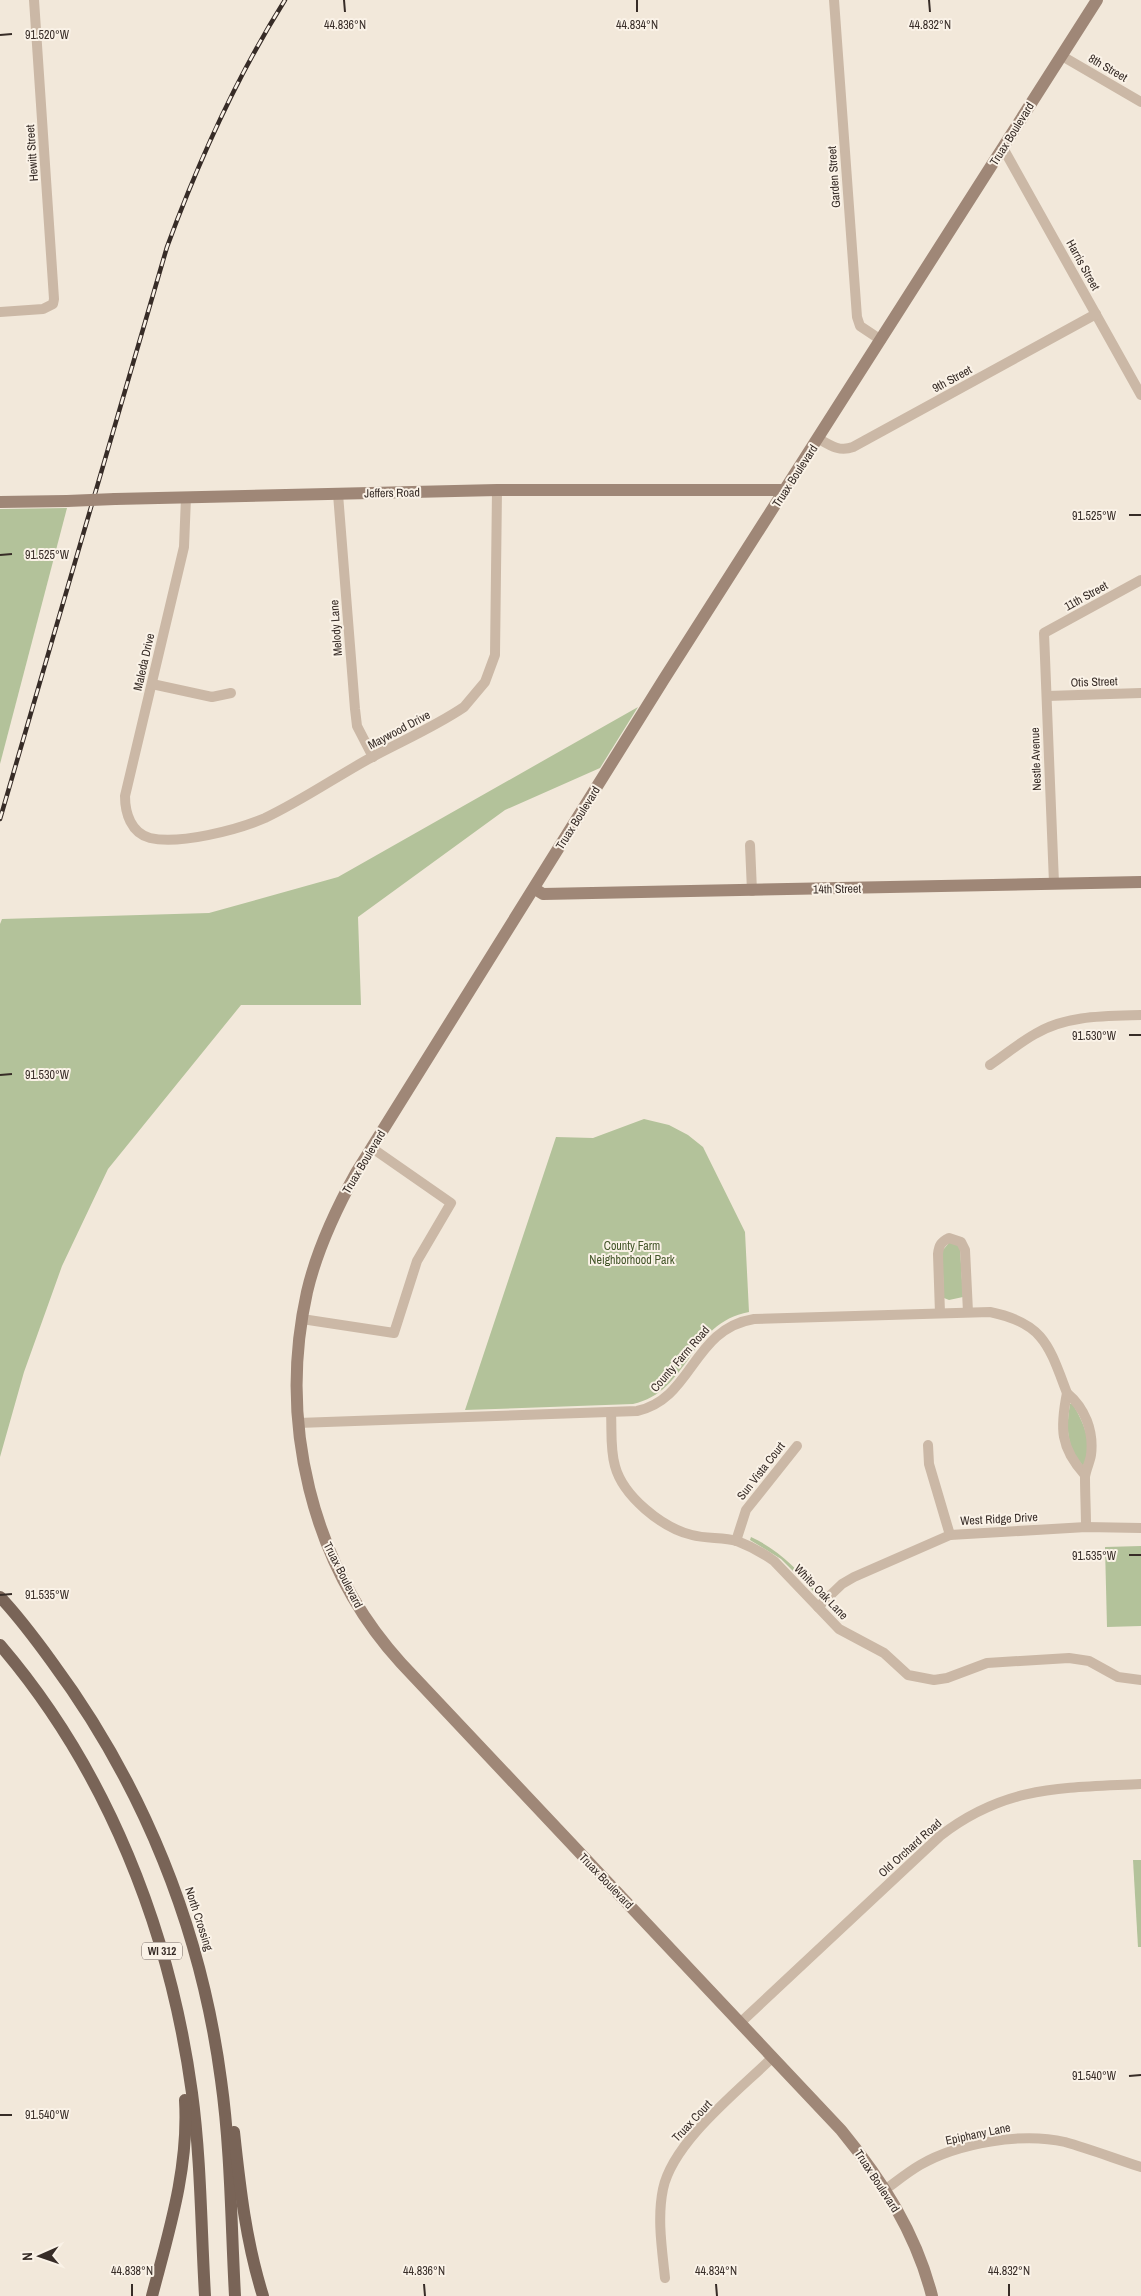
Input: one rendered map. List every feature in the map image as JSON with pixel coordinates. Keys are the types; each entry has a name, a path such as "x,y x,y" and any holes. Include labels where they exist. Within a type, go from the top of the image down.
{"main road":[{"name":"Truax Boulevard","path":"932,2296 918,2252 886,2189 841,2130 383,1643 349,1590 323,1535 310,1493 298,1422 297,1368 302,1319 316,1261 330,1224 372,1148 784,490 819,439 1097,0"},
{"name":"Jeffers Road","path":"0,502 497,490 784,490"},
{"name":"14th Street","path":"535,889 543,894 1141,882"},
{"name":"North Crossing","path":"0,1597 65,1679 101,1734 135,1796 160,1850 181,1906 212,2022 222,2081 235,2296"},
{"name":"WI 312","path":"0,1645 48,1709 80,1758 108,1810 132,1864 171,1978 192,2094 197,2147 205,2296"},
{"path":"152,2296 174,2214 182,2172 185,2132 185,2102 181,2065 183,2036"},
{"path":"222,2081 233,2114 242,2210 253,2264 263,2296"}],"street":[{"name":"Hewitt Street","path":"0,312 43,309 53,304 55,293 34,0"},
{"name":"Garden Street","path":"834,0 857,317 860,326 881,340"},
{"name":"8th Street","path":"1062,56 1141,102"},
{"name":"Harris Street","path":"1003,148 1141,395"},
{"name":"9th Street","path":"819,439 836,448 845,450 853,447 1096,314"},
{"name":"Maywood Drive","path":"135,829 149,838 174,839 208,835 241,826 282,809 464,708 485,682 492,668 496,639 497,490"},
{"name":"Melody Lane","path":"338,494 354,709 358,726 373,757"},
{"name":"Maleda Drive","path":"135,829 126,814 125,796 184,546 186,497"},
{"name":"11th Street","path":"1044,633 1141,580"},
{"name":"Nestle Avenue","path":"1044,633 1054,883"},
{"path":"152,684 212,697 232,693"},
{"name":"Otis Street","path":"1047,696 1141,693"},
{"path":"750,845 752,891"},
{"path":"990,1065 1036,1033 1064,1022 1094,1016 1141,1015"},
{"path":"302,1319 394,1333 417,1261 451,1204 372,1148"},
{"path":"940,1312 938,1254 942,1241 949,1238 961,1242 965,1250 968,1312"},
{"name":"County Farm Road","path":"298,1422 611,1412 648,1409 661,1401 677,1385 712,1339 737,1322 754,1319 990,1312 1008,1316 1028,1325 1048,1344 1067,1393 1062,1430 1065,1446 1074,1463 1086,1475"},
{"name":"County Farm Road","path":"1067,1393 1073,1398 1088,1421 1092,1437 1091,1455 1086,1475 1086,1527"},
{"name":"White Oak Lane","path":"611,1412 612,1455 618,1477 645,1508 668,1525 682,1532 736,1541 762,1552 774,1561 839,1629 884,1654 908,1675 934,1680 947,1678 987,1663 1069,1658 1089,1662 1118,1677 1141,1680"},
{"path":"928,1445 929,1464 950,1535"},
{"name":"Sun Vista Court","path":"736,1541 746,1510 797,1446"},
{"name":"West Ridge Drive","path":"818,1607 842,1584 854,1577 950,1535 1086,1527 1141,1528"},
{"name":"Old Orchard Road","path":"740,2023 940,1836 958,1822 1002,1800 1039,1790 1141,1784"},
{"name":"Truax Court","path":"664,2278 660,2222 661,2205 663,2188 677,2156 692,2135 772,2058"},
{"name":"Epiphany Lane","path":"886,2189 921,2165 941,2155 971,2146 1019,2138 1063,2142 1141,2167"}],"green space":[{"path":"67,508 0,764 0,509"},
{"path":"638,707 600,768 505,810 358,917 361,1005 241,1005 108,1169 62,1266 24,1372 0,1457 0,924 2,919 209,913 338,877"},
{"name":"County Farm Neighborhood Park","path":"644,1119 669,1125 688,1135 703,1147 745,1232 749,1312 729,1319 713,1329 666,1386 652,1397 633,1404 465,1410 556,1137 593,1138"},
{"path":"949,1243 955,1243 960,1248 963,1297 949,1300 944,1298 942,1251"},
{"path":"1072,1403 1080,1418 1088,1442 1088,1450 1083,1466 1077,1459 1070,1444 1068,1429 1070,1404"},
{"path":"751,1537 787,1561 817,1592 816,1594 781,1559 750,1540"},
{"path":"1141,1546 1141,1626 1107,1627 1105,1547"},
{"path":"1133,1860 1141,1860 1141,1947 1138,1947"}],"railway":[{"path":"0,819 167,247 205,151 250,59 285,0"}]}
